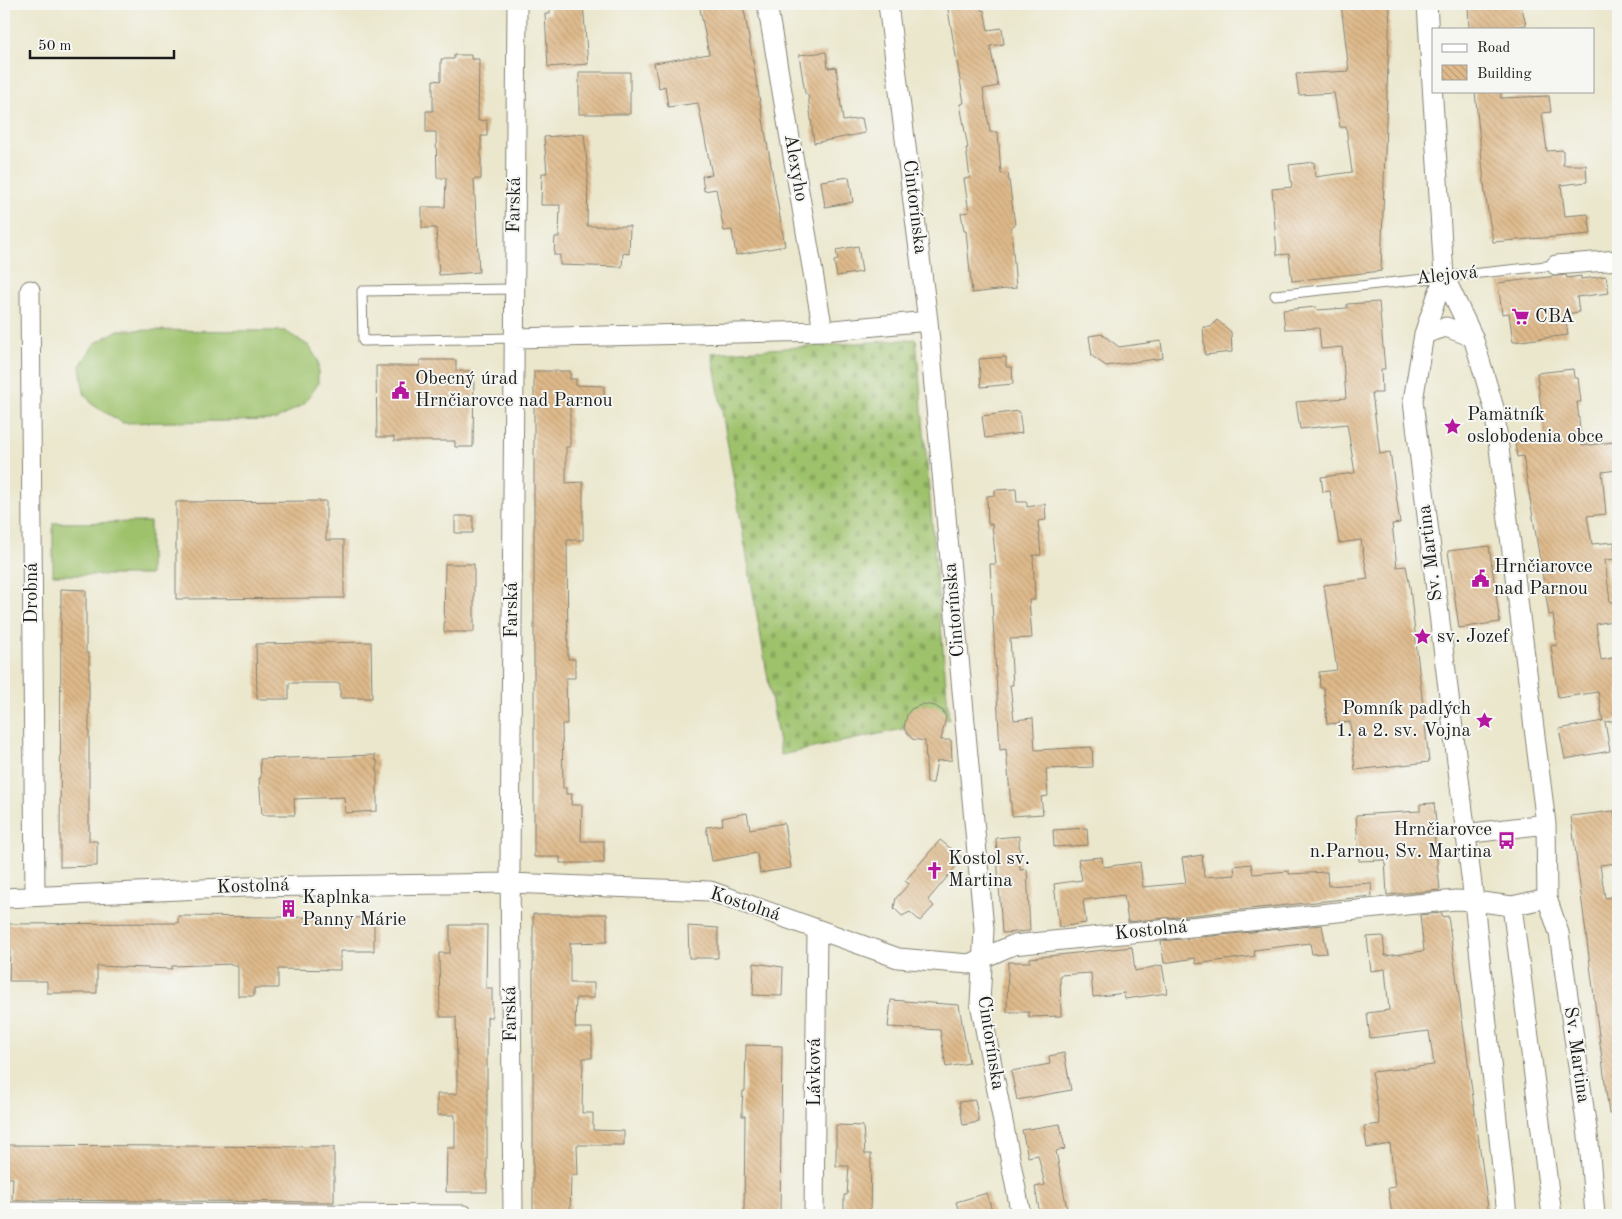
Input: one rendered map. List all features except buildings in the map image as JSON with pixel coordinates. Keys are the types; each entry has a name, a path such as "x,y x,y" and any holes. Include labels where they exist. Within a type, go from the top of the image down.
{"street":[{"name":"Farská","path":"513,1215 510,883 517,4"},
{"name":"Alexyho","path":"767,4 823,331"},
{"name":"Cintorínska","path":"888,4 928,321 984,929 980,1003 1021,1215"},
{"name":"Sv. Martina","path":"1427,4 1432,84"},
{"name":"Sv. Martina","path":"1432,92 1444,276 1473,337 1494,408 1546,824 1547,898 1559,932 1589,1143 1595,1215"},
{"name":"Alejová","path":"1556,265 1618,260"},
{"name":"Sv. Martina","path":"1444,276 1424,334 1413,401 1464,834 1474,901 1507,1215"},
{"name":"Drobná","path":"30,290 35,896"},
{"path":"514,338 823,331 928,321"},
{"path":"1424,334 1446,327 1473,337"},
{"path":"1464,834 1546,824"},
{"name":"Kostolná","path":"4,898 246,887 510,883 710,891 898,958 969,964 1013,945 1446,901 1474,901"},
{"path":"1474,901 1512,906 1547,898"},
{"path":"1512,906 1552,1215"},
{"name":"Lávková","path":"814,1215 816,929"},
{"path":"4,1212 464,1215"}],"lane":[{"name":"Alejová","path":"1275,295 1556,265"},
{"path":"514,289 362,291 363,341 514,338"}],"green space":[{"path":"118,330 285,331 309,346 318,361 318,384 304,404 275,420 123,423 93,405 84,393 80,366 94,344"},
{"path":"916,339 949,719 781,755 712,353"},
{"path":"150,522 150,575 53,575 53,523"}],"place":[{"name":"CBA","path":"1521,317"},
{"name":"Obecný úrad Hrnčiarovce nad Parnou","path":"401,390"},
{"name":"Pamätník oslobodenia obce","path":"1453,426"},
{"name":"Hrnčiarovce nad Parnou","path":"1480,578"},
{"name":"sv. Jozef","path":"1423,637"},
{"name":"Pomník padlých 1. a 2. sv. Vojna","path":"1485,720"},
{"name":"Hrnčiarovce n.Parnou, Sv. Martina","path":"1506,841"},
{"name":"Kostol sv. Martina","path":"934,870"},
{"name":"Kaplnka Panny Márie","path":"288,909"}]}
